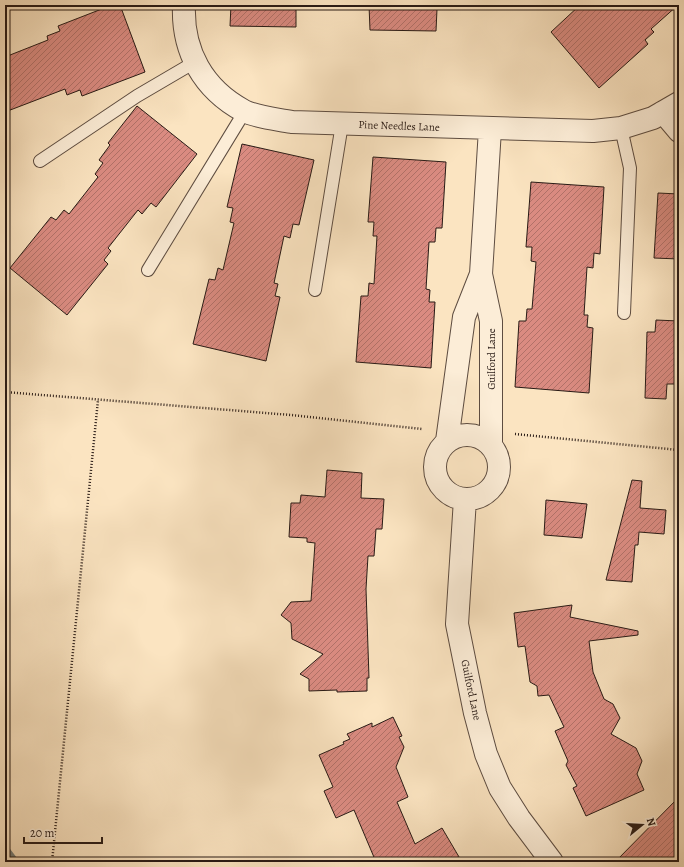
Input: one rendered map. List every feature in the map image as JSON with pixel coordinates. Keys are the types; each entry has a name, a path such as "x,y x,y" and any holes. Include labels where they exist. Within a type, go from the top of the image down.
{"street":[{"name":"Pine Needles Lane","path":"184,5 185,34 199,71 212,87 228,100 245,111 260,117 292,122 593,132 621,128 653,118 671,107"},
{"path":"671,107 679,131"},
{"name":"Guilford Lane","path":"480,274 491,321 491,446 497,455 499,466 496,481 486,494 476,498 465,499 456,497 447,492 440,485 436,476 435,467 436,457 440,448 447,441 464,317 480,274 490,129"},
{"path":"447,441 456,436 475,435 484,439 491,446"},
{"name":"Guilford Lane","path":"465,499 457,624 475,713 486,754 500,788 519,818 552,862"}],"lane":[{"path":"40,161 137,96 195,62"},
{"path":"148,270 245,111"},
{"path":"315,290 342,124"},
{"path":"621,128 630,168 624,313"}],"path":[{"path":"5,392 291,416 422,429"},
{"path":"52,862 98,400"},
{"path":"514,434 679,450"}],"building":[{"path":"112,5 120,5 145,72 82,96 80,90 67,95 65,89 5,112 5,57 48,40 47,36 60,31 58,26"},
{"path":"231,5 296,5 296,27 230,26"},
{"path":"369,5 421,5 421,8 437,9 436,31 370,30"},
{"path":"580,5 678,5 651,29 654,32 645,40 648,44 599,88 551,32"},
{"path":"137,106 197,154 156,207 151,203 142,214 138,210 108,248 111,251 104,260 108,264 67,315 10,268 51,217 56,220 64,210 69,214 98,177 95,174 103,163 99,160 110,145 108,143"},
{"path":"242,144 314,160 299,225 293,224 290,238 284,236 274,283 278,284 275,296 280,297 266,361 193,344 209,279 215,280 218,268 223,270 234,223 230,222 233,208 227,207"},
{"path":"373,157 446,162 442,228 436,228 435,242 429,242 426,289 430,290 429,302 435,302 431,368 356,362 361,296 368,296 369,283 374,284 377,236 373,236 374,222 368,222"},
{"path":"531,182 604,187 600,254 594,253 593,268 587,267 584,315 588,315 587,327 593,328 589,393 515,387 519,321 526,321 527,309 532,309 536,262 531,261 532,247 526,247"},
{"path":"658,193 679,194 679,259 654,258"},
{"path":"656,320 679,321 679,384 667,384 666,399 645,398 647,332 655,332"},
{"path":"327,470 362,473 361,498 384,499 382,529 376,529 374,556 368,556 366,589 369,678 367,678 367,691 309,691 309,679 300,674 323,654 292,639 291,623 281,615 291,602 311,601 315,543 307,542 307,538 289,537 291,503 300,503 301,495 325,497"},
{"path":"632,480 642,481 640,508 666,510 664,534 639,532 638,545 635,545 632,582 606,580"},
{"path":"546,500 587,504 582,538 544,535"},
{"path":"572,605 570,617 638,631 638,635 589,641 593,672 604,699 613,704 620,718 611,734 636,748 642,761 637,774 644,790 586,816 573,788 577,786 566,765 568,761 555,731 564,727 549,695 538,696 537,686 530,682 525,646 518,647 514,613"},
{"path":"393,717 402,736 399,737 404,747 396,767 408,797 397,802 415,844 442,828 462,862 376,862 354,810 336,818 324,791 333,787 319,755 344,744 343,742 350,739 347,734 372,723 372,727"},
{"path":"679,797 679,862 615,862"}],"waterway":[{"path":"5,849 15,862"}]}
